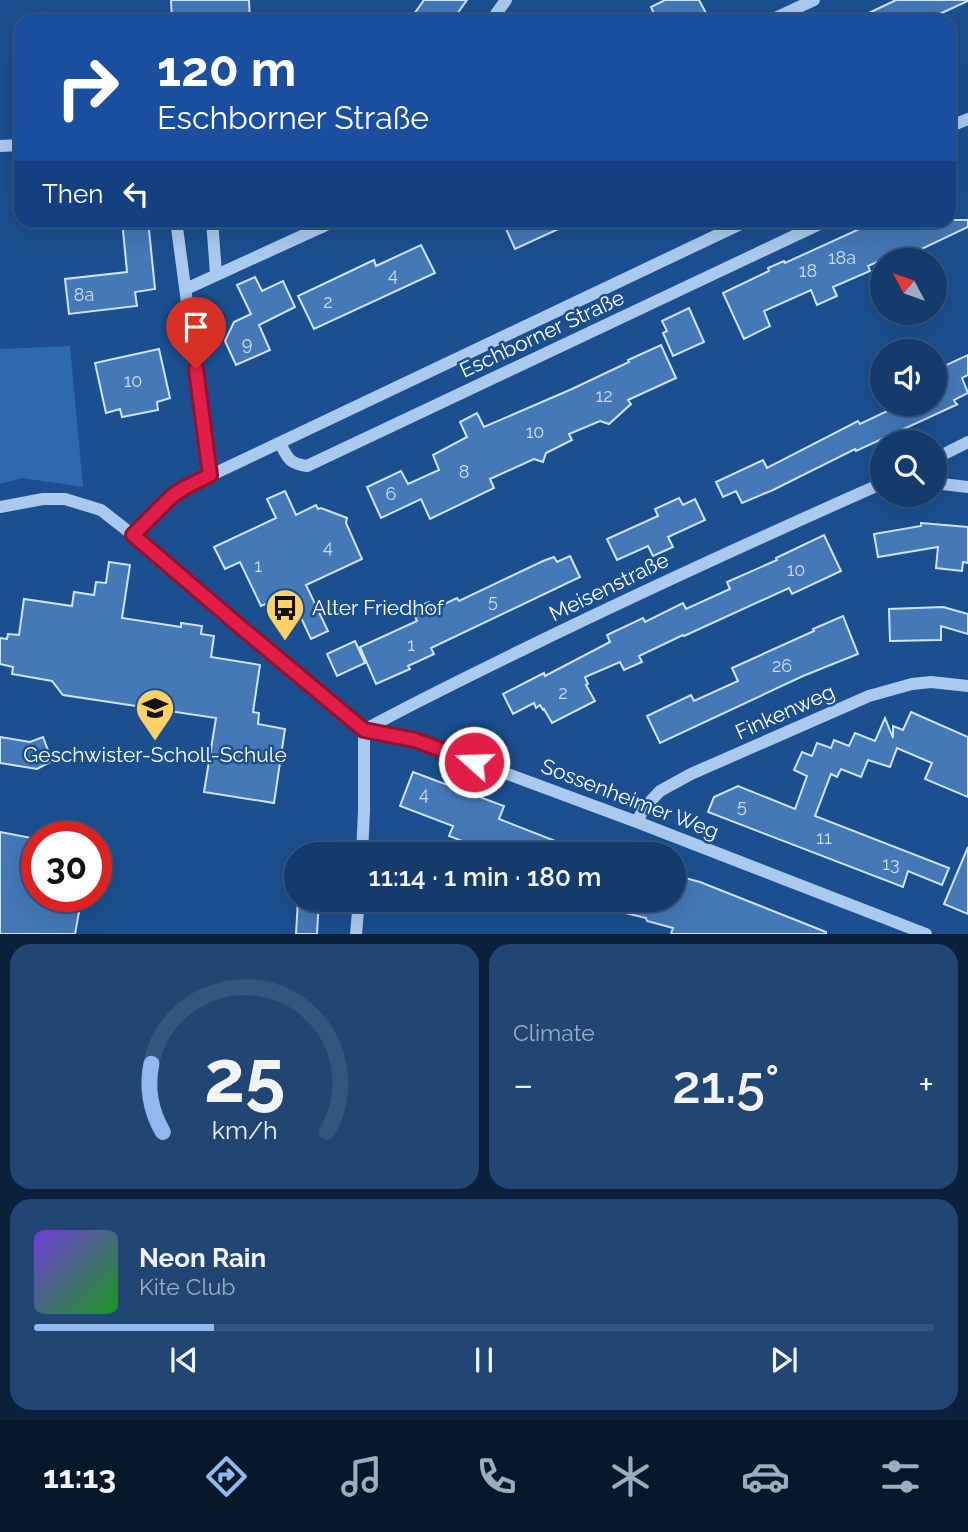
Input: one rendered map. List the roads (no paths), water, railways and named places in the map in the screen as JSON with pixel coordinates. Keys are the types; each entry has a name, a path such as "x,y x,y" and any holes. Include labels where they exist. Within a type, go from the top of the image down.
{"street":[{"path":"784,14 814,0"},
{"path":"177,228 210,475"},
{"path":"213,228 216,274"},
{"path":"186,289 319,228"},
{"name":"Eschborner Straße","path":"133,535 172,496 184,488 732,228"},
{"name":"Eschborner Straße","path":"280,443 288,459 295,464 307,466 811,228"},
{"path":"947,452 968,442"},
{"path":"947,485 968,487"},
{"name":"Meisenstraße","path":"364,730 624,600 870,490"},
{"name":"Sossenheimer Weg","path":"0,507 43,499 65,499 100,510 364,730 415,740 926,933"},
{"name":"Finkenweg","path":"637,822 644,808 660,791 691,774 869,696 912,684 931,682 968,686"},
{"path":"363,842 364,730"},
{"path":"356,933 358,912"}],"place":[{"name":"Alter Friedhof","path":"285,642"},
{"name":"Geschwister-Scholl-Schule","path":"155,742"}]}
